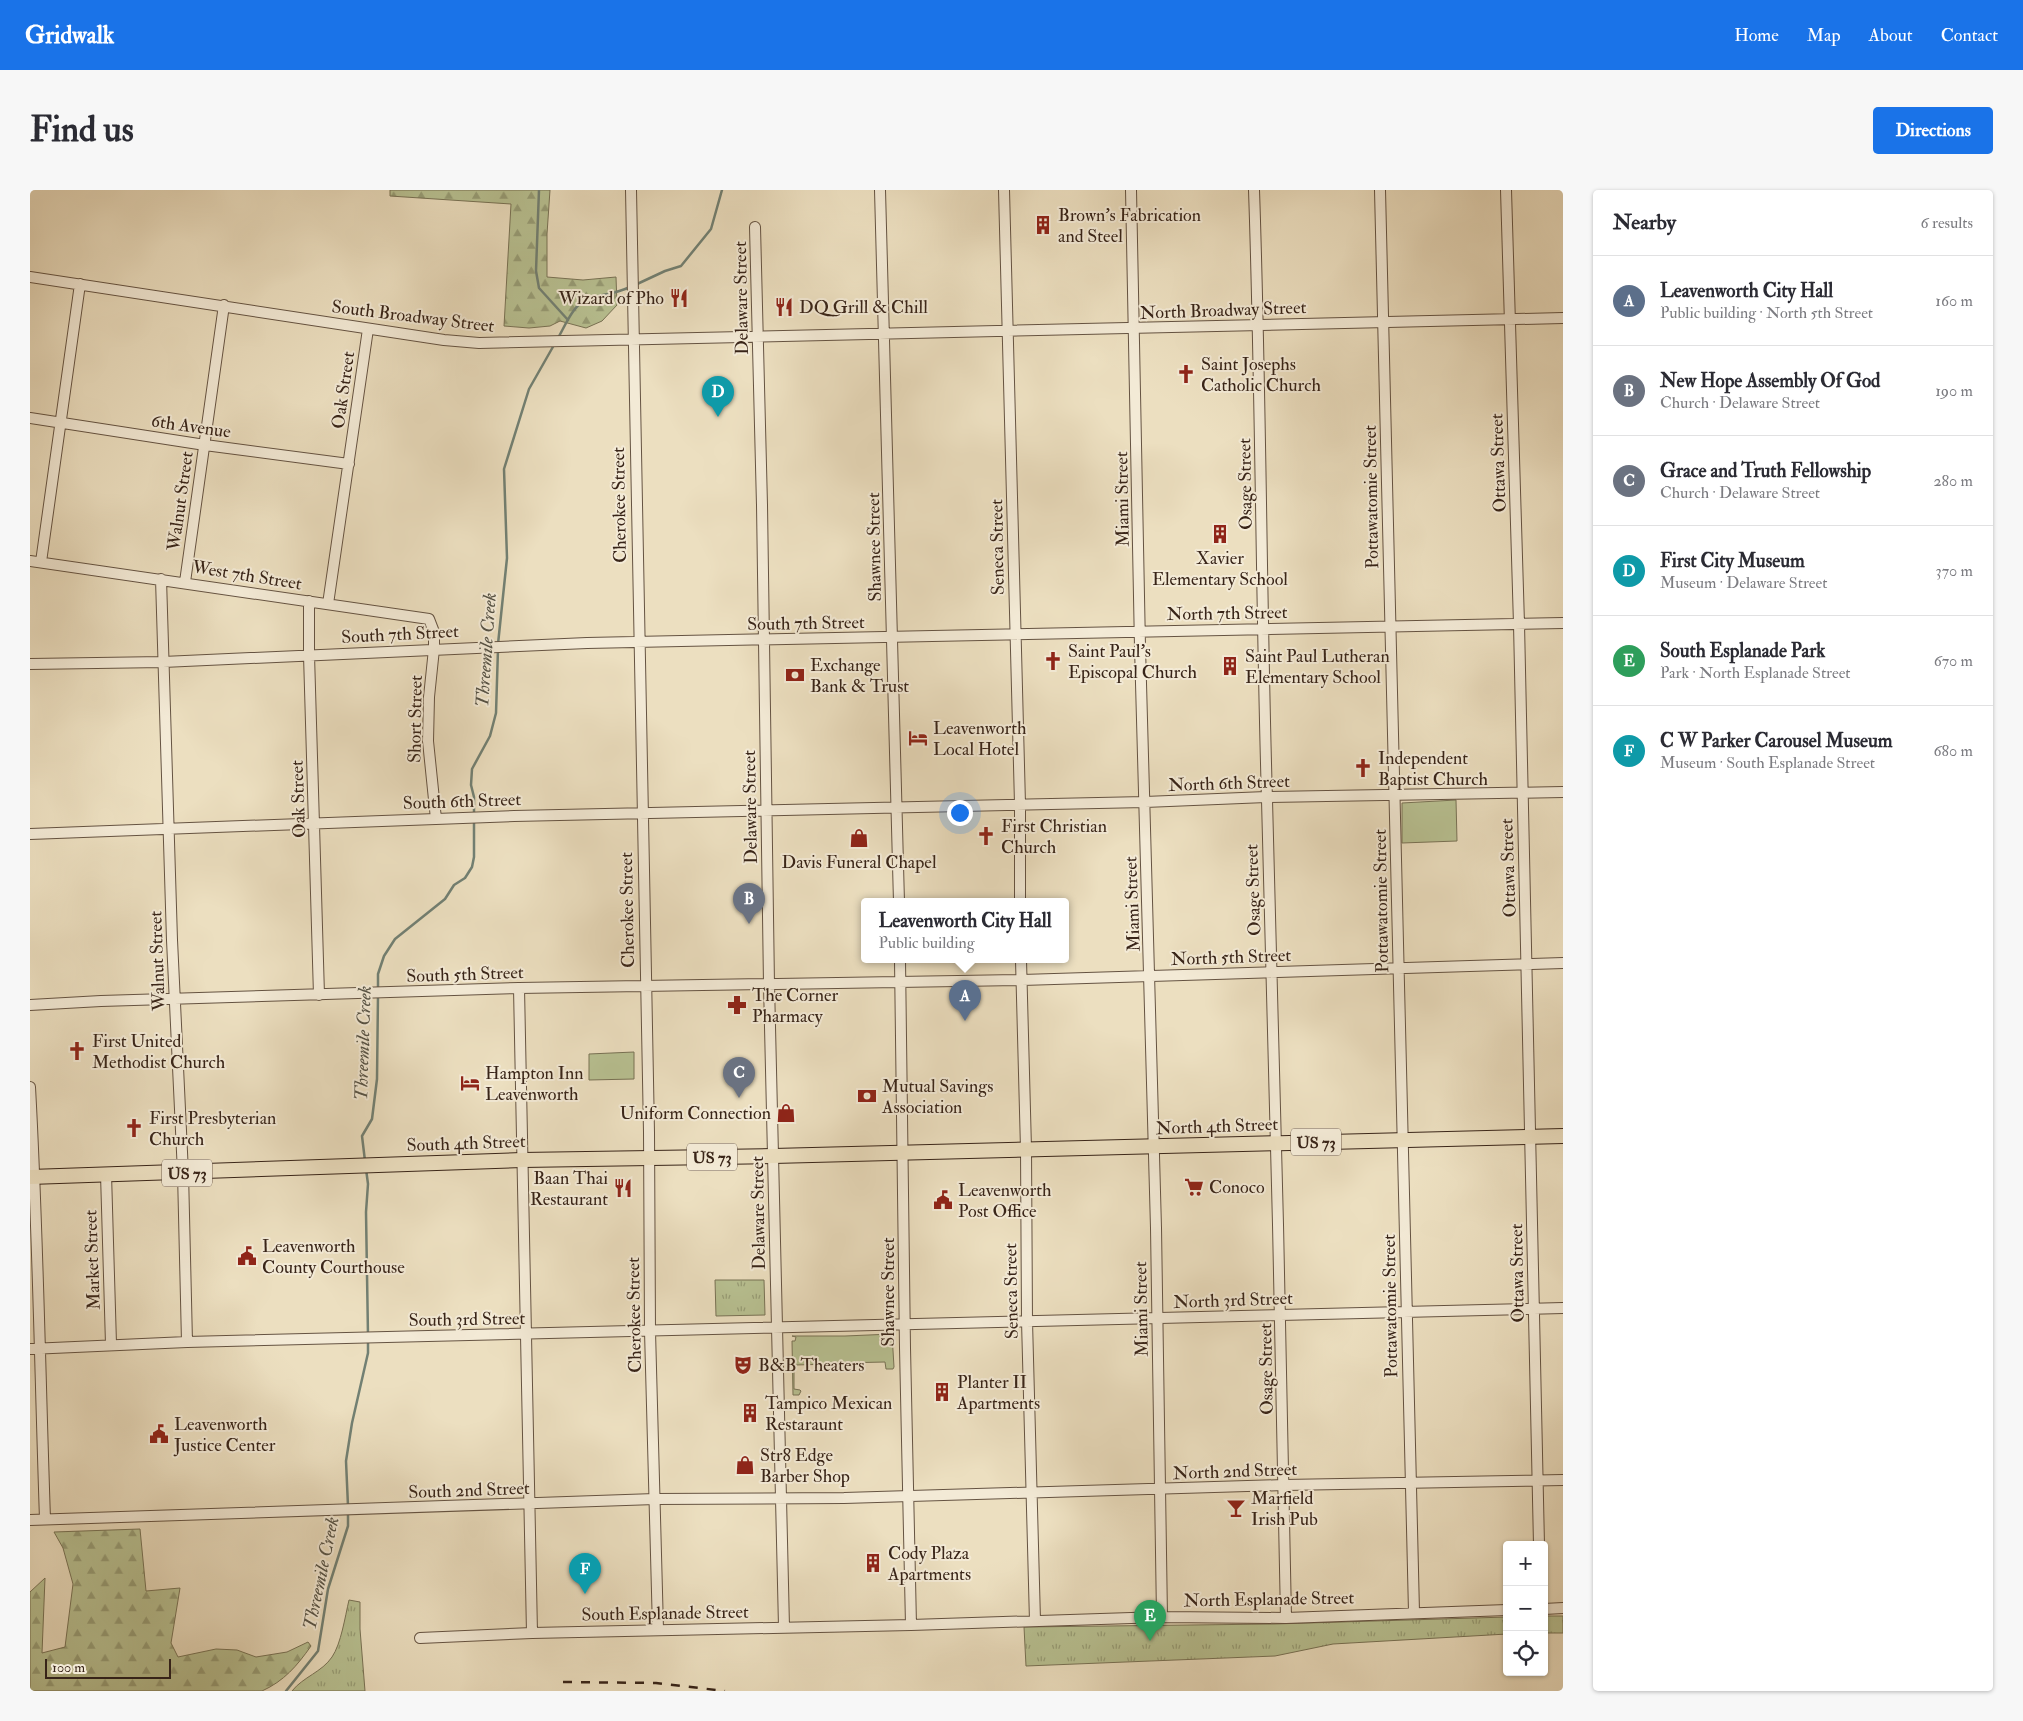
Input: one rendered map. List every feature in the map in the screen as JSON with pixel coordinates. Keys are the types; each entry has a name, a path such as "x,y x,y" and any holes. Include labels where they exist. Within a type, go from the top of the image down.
{"highway":[{"name":"North 4th Street","path":"903,1152 1563,1136"},
{"name":"South 4th Street","path":"33,1177 522,1160 903,1152"}],"street":[{"name":"Cherokee Street","path":"631,190 632,339 649,1158 650,1331 658,1630"},
{"name":"Shawnee Street","path":"880,190 899,898"},
{"name":"Seneca Street","path":"1004,190 1020,804 1020,898"},
{"name":"Miami Street","path":"1131,190 1140,631 1158,1318 1162,1617"},
{"name":"Osage Street","path":"1254,190 1259,324 1266,797 1281,1315 1286,1618"},
{"name":"Pottawatomie Street","path":"1380,190 1414,1612"},
{"name":"Ottawa Street","path":"1506,190 1519,624 1539,1541"},
{"name":"Delaware Street","path":"755,227 769,984 784,1627"},
{"name":"South Broadway Street","path":"30,277 224,305 463,343 586,342 632,339 885,334"},
{"path":"41,562 80,284"},
{"name":"Walnut Street","path":"185,582 224,305"},
{"name":"North Broadway Street","path":"885,334 1563,318"},
{"name":"Oak Street","path":"328,604 368,329"},
{"name":"6th Avenue","path":"30,418 205,445 348,464"},
{"name":"West 7th Street","path":"30,561 185,582 429,619 434,632 434,649"},
{"name":"Walnut Street","path":"161,579 175,999 183,1173 187,1342"},
{"name":"Oak Street","path":"309,601 319,995"},
{"name":"North 7th Street","path":"892,638 1264,628 1563,623"},
{"name":"South 7th Street","path":"30,664 163,662 536,645 892,638"},
{"name":"Short Street","path":"434,649 429,697 428,741 436,819"},
{"name":"North 6th Street","path":"896,808 1266,797 1563,792"},
{"name":"South 6th Street","path":"30,834 315,822 896,808"},
{"name":"Shawnee Street","path":"900,963 904,1323 911,1624"},
{"name":"Seneca Street","path":"1022,963 1027,1321 1034,1621"},
{"name":"North 5th Street","path":"901,982 1563,963"},
{"name":"South 5th Street","path":"30,1005 519,988 901,982"},
{"path":"519,988 532,1633"},
{"path":"30,1087 33,1177 34,1348 45,1519"},
{"name":"Market Street","path":"106,1174 111,1344"},
{"name":"North 3rd Street","path":"904,1323 1563,1308"},
{"name":"South 3rd Street","path":"34,1348 111,1344 904,1323"},
{"name":"North 2nd Street","path":"909,1496 1284,1485 1563,1480"},
{"name":"South 2nd Street","path":"30,1520 655,1499 909,1496"},
{"path":"1548,1609 1563,1608"},
{"name":"North Esplanade Street","path":"911,1624 1162,1617 1286,1618 1503,1610"},
{"name":"South Esplanade Street","path":"420,1638 532,1633 911,1624"}],"green space":[{"path":"390,190 550,190 547,277 583,280 616,277 617,305 602,321 586,328 560,321 550,326 529,328 504,326 511,204 390,196"},
{"path":"1456,800 1457,841 1402,843 1402,803"},
{"path":"634,1052 634,1079 589,1080 589,1054"},
{"path":"715,1280 764,1280 765,1315 716,1316"},
{"path":"892,1334 893,1369 886,1369 885,1362 840,1363 840,1370 837,1370 836,1364 794,1365 794,1389 801,1391 799,1395 793,1395 792,1341 795,1341 796,1337 792,1336"},
{"path":"140,1529 146,1591 180,1588 171,1643 178,1657 216,1649 237,1650 256,1657 287,1652 308,1642 311,1646 301,1660 283,1678 262,1691 30,1691 30,1592 45,1578 42,1653 65,1647 73,1584 63,1548 54,1532"},
{"path":"349,1600 360,1602 360,1629 365,1691 292,1691 301,1682 323,1667 332,1657 340,1638"},
{"path":"1548,1616 1563,1616 1563,1633 1548,1633"},
{"path":"1503,1617 1503,1634 1333,1644 1275,1656 1026,1666 1024,1627 1274,1624"}],"waterway":[{"path":"539,190 536,271 539,288 568,320"},
{"name":"Threemile Creek","path":"635,285 681,266 711,229 722,190"},
{"name":"Threemile Creek","path":"558,338 570,316 583,301 630,287"},
{"name":"Threemile Creek","path":"498,644 507,558 504,469 529,389 554,345"},
{"name":"Threemile Creek","path":"474,816 474,797 471,785 472,769 490,736 496,713 498,649"},
{"name":"Threemile Creek","path":"378,989 378,974 384,956 395,939 445,899 454,885 465,878 472,867 474,857 474,821"},
{"name":"Threemile Creek","path":"365,1161 362,1136 372,1119 377,1079 378,995"},
{"name":"Threemile Creek","path":"366,1169 368,1184 366,1212 368,1336"},
{"name":"Threemile Creek","path":"348,1506 346,1461 352,1423 368,1353 368,1341"},
{"name":"Threemile Creek","path":"286,1691 318,1651 328,1589 348,1526 348,1512"}],"railway":[{"path":"563,1682 656,1683 725,1691"}],"place":[{"name":"Brown's Fabrication and Steel","path":"1043,225"},
{"name":"Wizard of Pho","path":"679,298"},
{"name":"DQ Grill & Chill","path":"784,307"},
{"name":"Saint Josephs Catholic Church","path":"1186,374"},
{"name":"First City Museum","path":"718,417"},
{"name":"Xavier Elementary School","path":"1220,534"},
{"name":"Saint Paul's Episcopal Church","path":"1053,661"},
{"name":"Saint Paul Lutheran Elementary School","path":"1230,666"},
{"name":"Exchange Bank & Trust","path":"795,675"},
{"name":"Leavenworth Local Hotel","path":"918,738"},
{"name":"Independent Baptist Church","path":"1363,768"},
{"name":"First Christian Church","path":"986,836"},
{"name":"Davis Funeral Chapel","path":"859,838"},
{"name":"New Hope Assembly Of God","path":"749,924"},
{"name":"The Corner Pharmacy","path":"737,1005"},
{"name":"Leavenworth City Hall","path":"965,1021"},
{"name":"First United Methodist Church","path":"77,1051"},
{"name":"Hampton Inn Leavenworth","path":"470,1083"},
{"name":"Mutual Savings Association","path":"867,1096"},
{"name":"Grace and Truth Fellowship","path":"739,1098"},
{"name":"Uniform Connection","path":"786,1113"},
{"name":"First Presbyterian Church","path":"134,1128"},
{"name":"Conoco","path":"1194,1187"},
{"name":"Baan Thai Restaurant","path":"623,1188"},
{"name":"Leavenworth Post Office","path":"943,1200"},
{"name":"Leavenworth County Courthouse","path":"247,1256"},
{"name":"B&B Theaters","path":"743,1365"},
{"name":"Planter II Apartments","path":"942,1392"},
{"name":"Tampico Mexican Restaraunt","path":"750,1413"},
{"name":"Leavenworth Justice Center","path":"159,1434"},
{"name":"Str8 Edge Barber Shop","path":"745,1465"},
{"name":"Marfield Irish Pub","path":"1236,1508"},
{"name":"Cody Plaza Apartments","path":"873,1563"},
{"name":"C W Parker Carousel Museum","path":"585,1594"},
{"name":"South Esplanade Park","path":"1150,1641"}]}
